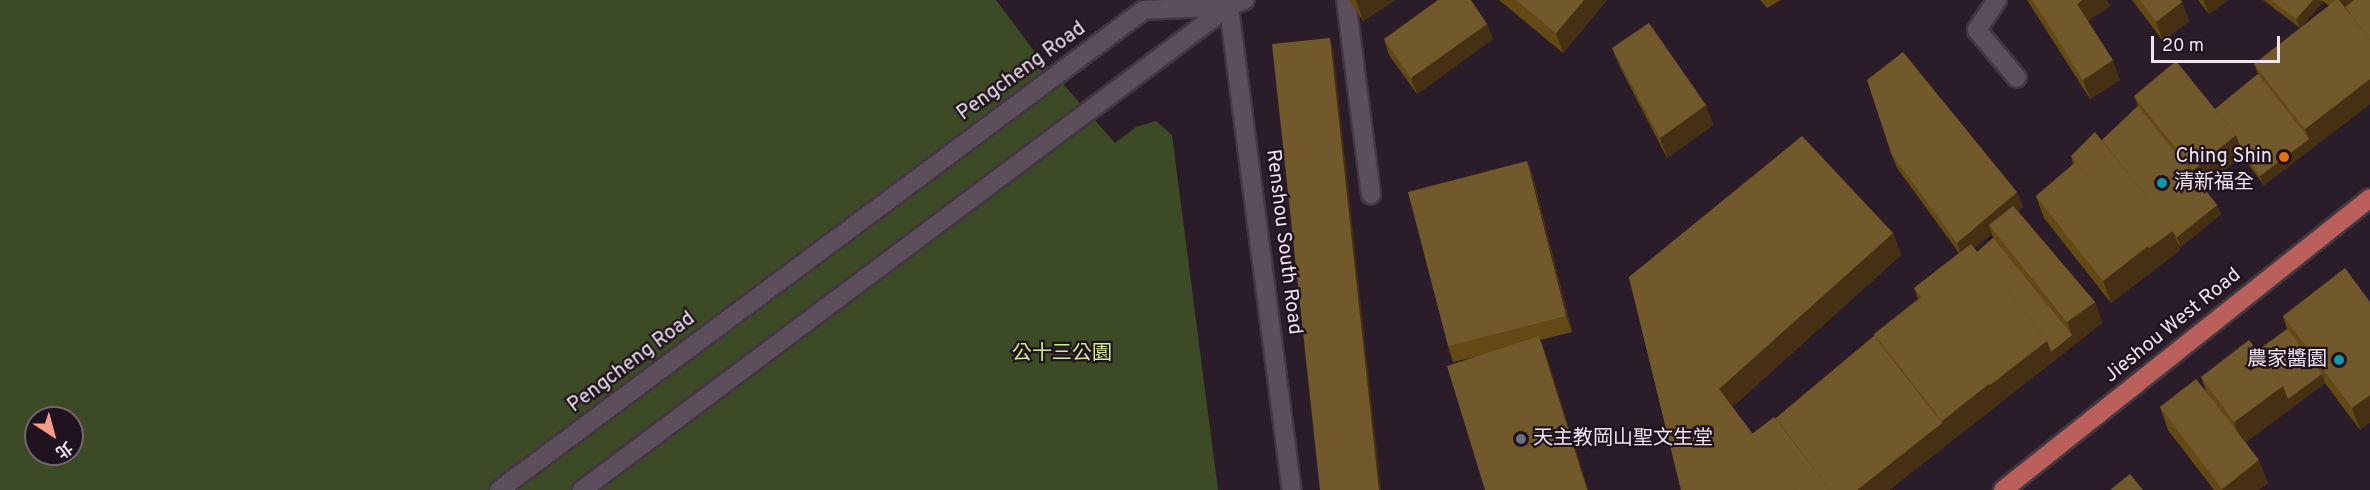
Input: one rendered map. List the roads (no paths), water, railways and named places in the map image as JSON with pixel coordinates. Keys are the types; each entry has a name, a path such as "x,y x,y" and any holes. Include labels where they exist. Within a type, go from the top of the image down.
{"main road":[{"name":"Jieshou West Road","path":"2003,490 2370,198"}],"street":[{"path":"1346,0 1371,194"},
{"path":"1996,0 1977,30 2017,78"},
{"path":"582,490 1234,2"},
{"name":"Pengcheng Road","path":"499,490 1144,10 1234,2"},
{"name":"Renshou South Road","path":"1234,2 1292,490"}],"place":[{"name":"Ching Shin","path":"2284,157"},
{"name":"清新福全","path":"2162,183"},
{"name":"農家醬園","path":"2339,360"},
{"name":"天主教岡山聖文生堂","path":"1521,439"}],"park label":[{"name":"公十三公園","path":"1062,354"}]}
